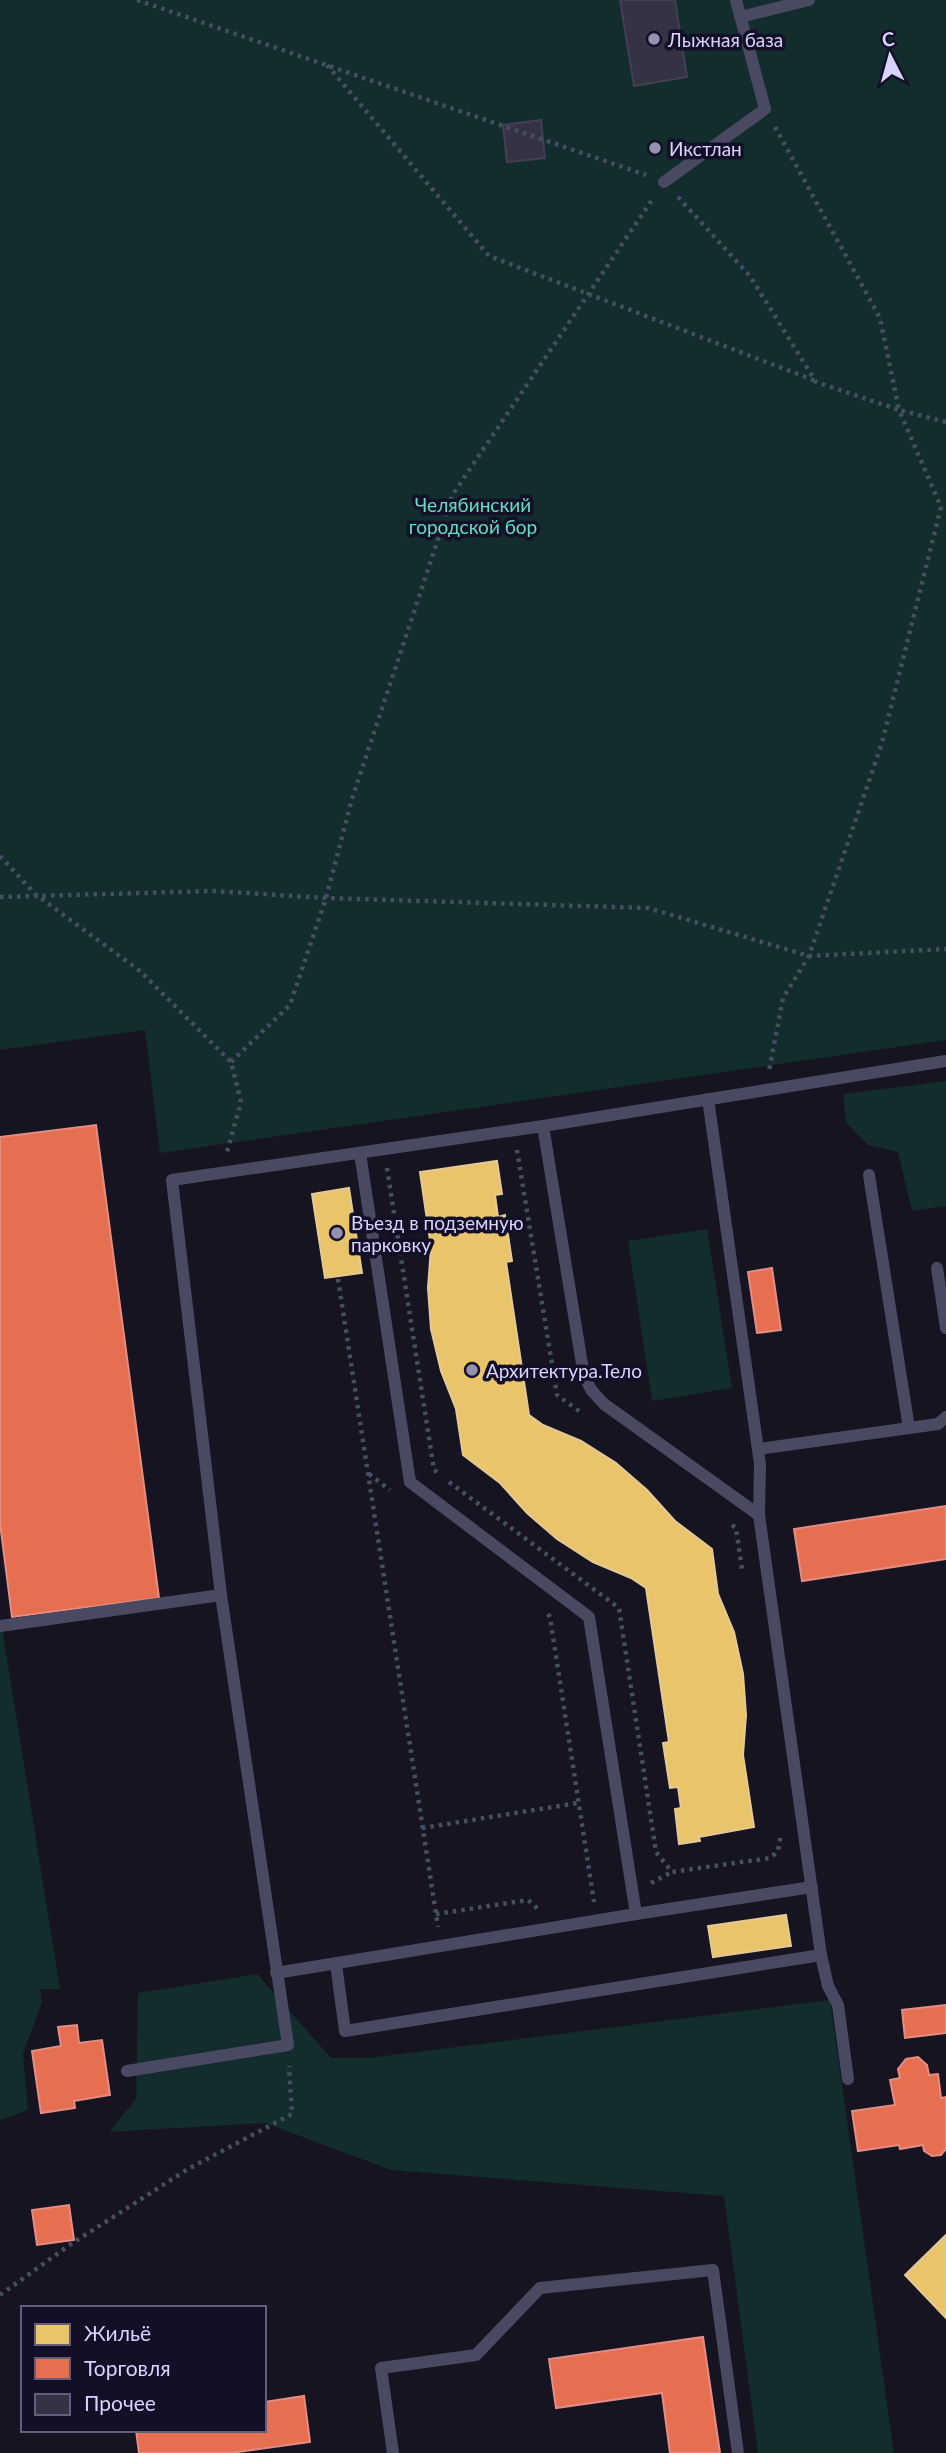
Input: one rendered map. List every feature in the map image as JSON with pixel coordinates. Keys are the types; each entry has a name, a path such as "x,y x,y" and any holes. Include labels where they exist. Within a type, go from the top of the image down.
{"lane":[{"path":"664,182 765,109 736,0"},
{"path":"740,17 809,0"},
{"path":"127,2071 288,2045 221,1595 172,1180 543,1126 946,1061"},
{"path":"708,1099 760,1464 759,1515 821,1955 828,1986 838,2005 848,2079"},
{"path":"543,1126 584,1376 592,1391 604,1404 759,1515"},
{"path":"359,1153 410,1482 589,1617 636,1914"},
{"path":"869,1175 909,1428"},
{"path":"937,1268 946,1328"},
{"path":"758,1449 938,1424 946,1417"},
{"path":"0,1626 221,1595"},
{"path":"276,1973 812,1887"},
{"path":"335,1964 345,2031 821,1955"},
{"path":"393,2453 382,2368 476,2355 540,2288 713,2270 738,2453"}],"path":[{"path":"137,0 664,182 750,276 816,382"},
{"path":"326,64 489,256 816,382 899,410 946,422"},
{"path":"765,109 880,318 899,410 941,507 882,743 809,956 783,998 765,1090"},
{"path":"231,1062 290,1005 326,898 352,799 453,494 664,182"},
{"path":"0,856 35,894 140,971 231,1062 241,1102 221,1173"},
{"path":"0,897 213,891 326,898 648,908 809,956 946,949"},
{"path":"514,1130 557,1395 579,1411"},
{"path":"384,1149 434,1470 619,1608 656,1852 672,1872"},
{"path":"338,1279 440,1945"},
{"path":"368,1474 390,1490"},
{"path":"725,1520 736,1528 744,1581"},
{"path":"542,1606 550,1617 597,1920"},
{"path":"422,1828 578,1803"},
{"path":"582,1902 633,1894 672,1872 770,1858 778,1851 782,1822"},
{"path":"436,1914 528,1900 536,1909 548,1908"},
{"path":"0,2295 71,2244 188,2169 292,2114 288,2045"}],"green space":[{"name":"Челябинский городской бор","path":"0,0 946,0 946,1040 160,1153 145,1030 0,1050"},
{"path":"946,1081 946,1206 912,1211 898,1152 868,1145 846,1122 843,1094"},
{"path":"707,1229 732,1388 652,1401 628,1241"},
{"path":"0,1615 60,1989 40,1989 42,2002 23,2053 28,2110 0,2120"},
{"path":"257,1974 331,2058 368,2058 830,2000 894,2453 758,2453 724,2196 391,2170 265,2123 109,2132 136,2099 138,1993"}],"building: Жильё":[{"path":"497,1161 502,1194 495,1195 498,1217 505,1215 512,1261 506,1262 529,1415 543,1425 581,1441 616,1463 647,1490 675,1521 712,1549 718,1594 734,1632 743,1674 746,1715 743,1755 754,1827 699,1837 700,1841 679,1844 675,1809 681,1808 678,1787 670,1788 663,1743 669,1742 646,1588 631,1578 593,1562 557,1539 527,1513 500,1483 463,1455 456,1409 441,1371 431,1329 428,1288 431,1247 420,1172"},
{"name":"Въезд в подземную парковку","path":"349,1188 362,1273 325,1278 312,1194"},
{"path":"786,1915 791,1946 713,1957 708,1926"},
{"path":"946,2235 946,2318 905,2275"}],"building: Торговля":[{"path":"96,1125 159,1598 12,1617 0,1523 0,1137"},
{"path":"772,1268 781,1330 757,1333 748,1272"},
{"path":"946,1506 946,1559 802,1581 794,1529"},
{"path":"946,2005 946,2033 905,2038 902,2010"},
{"path":"77,2025 79,2043 102,2040 110,2095 74,2101 75,2108 41,2113 32,2051 61,2046 58,2027"},
{"path":"918,2057 927,2065 929,2075 938,2074 941,2098 946,2097 946,2149 941,2155 932,2156 924,2151 923,2145 900,2149 899,2145 858,2151 852,2111 895,2105 890,2080 900,2078 898,2069 906,2059"},
{"path":"69,2205 74,2240 37,2245 32,2210"},
{"path":"703,2337 720,2453 670,2453 662,2393 556,2408 549,2359"},
{"path":"304,2396 310,2442 231,2453 139,2453 136,2432 266,2432 266,2402"}],"building: Прочее":[{"name":"Лыжная база","path":"620,0 675,0 687,77 634,86"},
{"path":"541,120 545,158 507,162 503,125"}],"place":[{"name":"Лыжная база","path":"654,39"},
{"name":"Икстлан","path":"655,148"},
{"name":"Въезд в подземную парковку","path":"337,1233"},
{"name":"Архитектура.Тело","path":"472,1370"}]}
